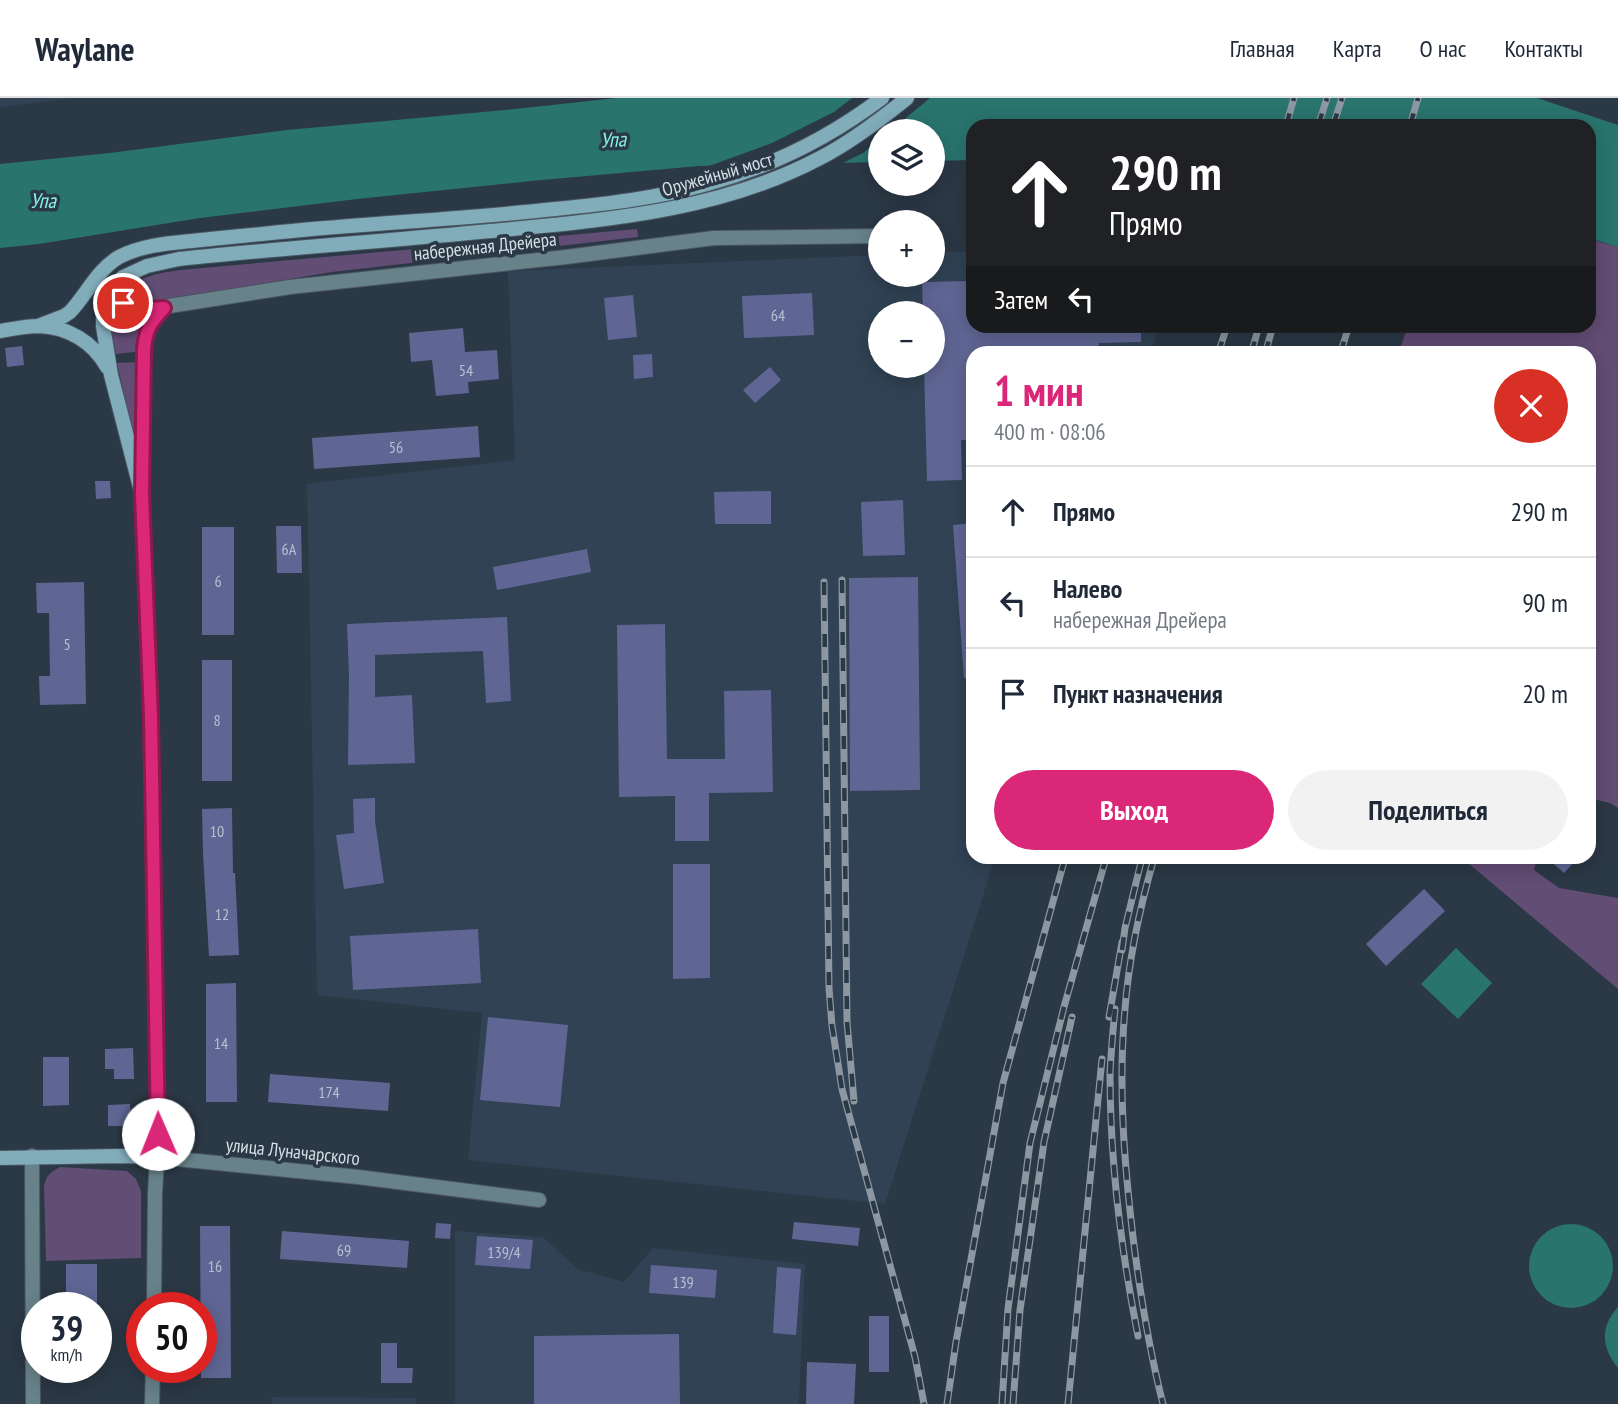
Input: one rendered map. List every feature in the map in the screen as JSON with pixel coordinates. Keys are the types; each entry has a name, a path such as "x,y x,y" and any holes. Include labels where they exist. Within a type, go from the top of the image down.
{"main road":[{"name":"Оружейный мост","path":"38,326 70,312 110,263 148,247 300,230 596,205 682,191 757,168 818,141 882,98"},
{"name":"Оружейный мост","path":"123,277 147,266 180,259 600,220 686,206 740,192 820,158 852,139 907,98"},
{"path":"123,277 113,290 103,315 103,326 111,375 142,495 151,717 157,1157"},
{"path":"0,331 38,326 75,334 85,340 104,362 111,375"},
{"name":"улица Луначарского","path":"0,1158 157,1157"}],"street":[{"name":"набережная Дрейера","path":"123,277 120,292 125,305 135,309 164,308 334,282 714,238 868,236"},
{"path":"142,495 145,336 150,324 164,308"},
{"path":"32,1156 33,1404"},
{"path":"154,1292 157,1157"},
{"name":"улица Луначарского","path":"157,1157 358,1177 539,1200"},
{"path":"152,1404 153,1383"}],"shaded area":[{"path":"0,98 75,98 0,107"},
{"path":"637,229 638,237 332,272 141,304 133,301 129,293 137,282 143,279 180,270"},
{"path":"1596,241 1618,247 1618,808 1596,800 1596,346 1401,346 1406,333 1596,333"},
{"path":"966,251 966,333 1157,333 1153,346 966,346 966,864 993,864 885,1204 468,1160 482,1013 317,995 307,484 515,460 508,271 868,256 868,287 945,287 945,252"},
{"path":"147,315 135,352 116,354 111,322"},
{"path":"136,362 135,444 117,363"},
{"path":"1469,864 1536,864 1534,870 1559,888 1618,898 1618,989"},
{"path":"60,1167 127,1171 136,1179 141,1191 141,1258 46,1261 44,1187 49,1175"},
{"path":"455,1231 543,1237 578,1269 624,1282 653,1248 805,1264 799,1404 455,1404"},
{"path":"271,1397 416,1398 416,1404 272,1404"}],"water":[{"name":"Упа","path":"617,98 1537,98 1618,125 1618,247 1596,240 1596,119 966,119 966,160 945,161 945,119 868,119 868,162 699,166 531,181 200,218 0,248 0,164 287,130"},
{"path":"1456,948 1492,983 1458,1019 1421,984"},
{"path":"1571,1224 1587,1227 1601,1236 1610,1250 1613,1266 1610,1282 1601,1296 1587,1305 1571,1308 1555,1305 1541,1296 1532,1282 1529,1266 1532,1250 1541,1236 1555,1227"},
{"path":"1618,1307 1618,1368 1608,1352 1605,1337 1608,1322"}],"pier":[{"path":"852,98 930,98 905,119 868,119 868,149 837,166 698,170 772,143 834,112"}],"building":[{"path":"966,281 966,333 1141,333 1141,342 1099,343 1099,346 966,346 966,440 961,440 962,480 927,481 924,378 945,378 945,301 923,301 922,287 945,287 945,282"},
{"path":"812,293 814,335 744,338 742,296"},
{"path":"633,295 637,337 608,340 604,298"},
{"path":"463,328 465,352 497,350 499,379 468,382 469,393 436,396 432,360 411,362 409,333"},
{"path":"22,346 24,365 7,367 5,348"},
{"path":"652,354 653,377 634,379 633,355"},
{"path":"770,367 781,380 755,403 743,390"},
{"path":"478,426 480,457 314,469 312,438"},
{"path":"95,481 110,481 111,498 96,499"},
{"path":"771,491 771,524 715,524 714,492"},
{"path":"903,500 905,555 863,556 861,502"},
{"path":"966,524 966,678 964,678 953,525"},
{"path":"276,526 301,526 302,573 277,573"},
{"path":"202,527 234,527 234,635 202,635"},
{"path":"587,549 591,572 497,590 493,567"},
{"path":"918,577 920,790 850,791 849,578"},
{"path":"84,582 86,704 40,705 39,676 50,676 49,613 37,613 36,583"},
{"path":"507,617 511,701 486,703 483,651 375,655 375,697 412,695 415,763 348,765 347,624"},
{"path":"665,624 667,759 725,759 724,691 771,690 773,792 709,793 709,841 675,841 675,796 619,797 617,625"},
{"path":"202,660 232,660 232,781 202,781"},
{"path":"375,798 375,821 384,883 344,889 336,835 354,833 353,799"},
{"path":"232,808 239,955 209,956 202,809"},
{"path":"673,864 710,864 710,978 673,979"},
{"path":"1554,864 1572,864 1564,873"},
{"path":"1424,889 1445,911 1386,966 1366,944"},
{"path":"478,929 481,983 353,990 350,936"},
{"path":"236,983 237,1102 206,1102 206,984"},
{"path":"488,1017 568,1025 560,1107 480,1100"},
{"path":"133,1048 134,1079 114,1079 114,1069 105,1069 105,1049"},
{"path":"43,1057 69,1057 69,1105 43,1106"},
{"path":"270,1074 390,1083 388,1111 268,1102"},
{"path":"130,1104 131,1126 108,1126 108,1105"},
{"path":"794,1222 860,1228 858,1246 792,1239"},
{"path":"436,1223 451,1224 450,1239 435,1238"},
{"path":"200,1226 230,1226 231,1378 217,1378 217,1292 200,1292"},
{"path":"282,1231 409,1241 407,1268 280,1259"},
{"path":"477,1236 533,1240 530,1269 475,1265"},
{"path":"66,1264 97,1264 97,1292 66,1292"},
{"path":"651,1265 717,1270 715,1298 649,1293"},
{"path":"777,1267 801,1269 796,1335 773,1333"},
{"path":"869,1316 889,1316 889,1372 869,1372"},
{"path":"679,1334 680,1404 534,1404 534,1336"},
{"path":"381,1343 397,1343 397,1368 413,1368 412,1383 381,1383"},
{"path":"807,1362 856,1364 854,1404 806,1404"}],"railway":[{"path":"1288,119 1294,98"},
{"path":"1320,119 1327,98"},
{"path":"1335,119 1342,98"},
{"path":"1412,119 1418,98"},
{"path":"1221,346 1225,333"},
{"path":"1253,346 1257,333"},
{"path":"1267,346 1271,333"},
{"path":"1343,346 1347,333"},
{"path":"842,580 847,1022 854,1101"},
{"path":"824,582 829,988 832,1026 842,1089 915,1357 924,1404"},
{"path":"947,1404 1003,1083 1063,864"},
{"path":"1002,1404 1008,1309 1030,1143 1064,1007 1104,864"},
{"path":"1122,950 1141,864"},
{"path":"1152,864 1129,970 1123,1038 1122,1094 1127,1180 1136,1258 1149,1342 1163,1404"},
{"path":"1109,1017 1122,942"},
{"path":"1115,1009 1110,1073 1114,1172 1126,1271 1138,1336"},
{"path":"1013,1404 1020,1310 1044,1142 1072,1017"},
{"path":"1068,1404 1102,1059"}],"route":[{"path":"123,303 135,309 164,308 150,324 145,336 142,495 151,717 158,1134"}]}
